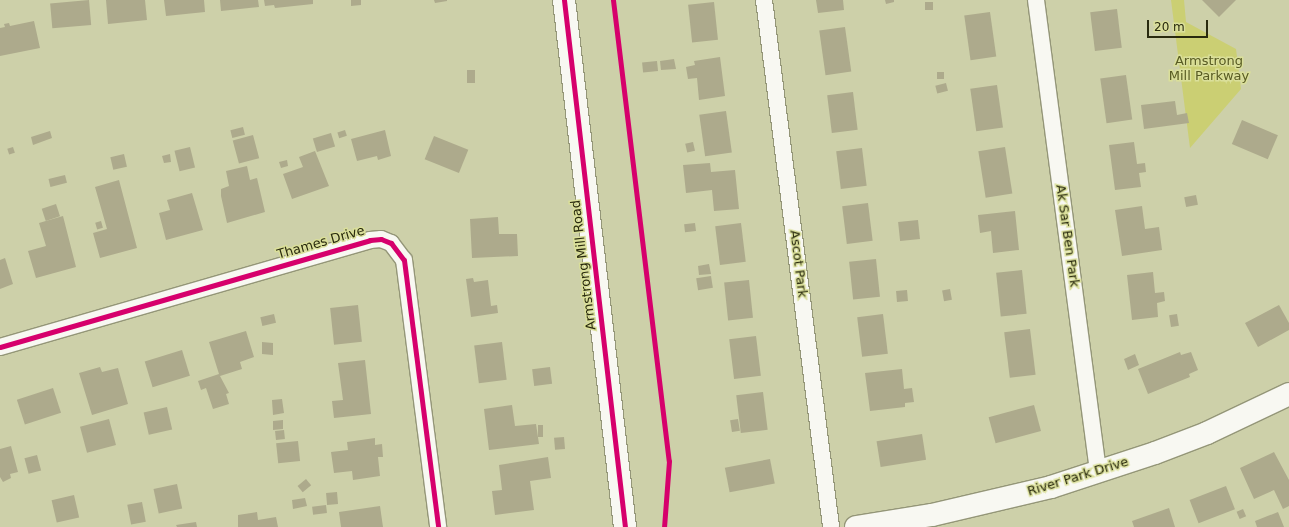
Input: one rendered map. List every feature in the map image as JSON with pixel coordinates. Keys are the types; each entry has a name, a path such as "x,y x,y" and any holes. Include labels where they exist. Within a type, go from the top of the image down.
{"main road":[{"name":"Armstrong Mill Road","path":"564,0 625,527"},
{"name":"River Park Drive","path":"856,527 932,515 998,501 1155,454 1207,433 1289,394"}],"street":[{"name":"Ascot Park","path":"764,0 831,527"},
{"name":"Ak Sar Ben Park","path":"1036,0 1098,471"},
{"name":"Thames Drive","path":"0,347 370,240 381,239 391,243 404,260 438,527"}],"green space":[{"name":"Armstrong Mill Parkway","path":"1171,0 1184,0 1186,22 1236,49 1241,89 1190,148"}],"building":[{"path":"89,0 91,25 52,28 50,3"},
{"path":"106,0 145,0 147,20 108,24"},
{"path":"164,0 204,0 205,12 166,16"},
{"path":"220,0 258,0 259,7 221,11"},
{"path":"264,0 313,0 313,4 275,8 274,5 265,6"},
{"path":"351,0 361,0 361,5 351,6"},
{"path":"434,0 447,0 447,1 435,3"},
{"path":"816,0 843,0 844,10 818,13"},
{"path":"885,0 894,0 894,2 886,4"},
{"path":"1202,0 1236,0 1219,17"},
{"path":"714,2 718,40 692,43 688,5"},
{"path":"925,2 933,2 933,10 925,10"},
{"path":"1117,9 1122,48 1095,51 1090,12"},
{"path":"990,12 996,57 971,60 964,16"},
{"path":"34,21 40,48 0,56 0,28 5,27 4,24 9,23 10,26"},
{"path":"845,27 851,72 826,75 819,31"},
{"path":"720,57 725,96 699,100 697,78 688,79 686,67 695,65 694,61"},
{"path":"674,59 676,69 661,70 660,61"},
{"path":"657,61 658,71 643,73 642,63"},
{"path":"467,70 475,70 475,83 467,83"},
{"path":"937,72 944,72 944,79 937,79"},
{"path":"1126,75 1132,120 1107,123 1100,79"},
{"path":"946,83 948,91 937,93 935,86"},
{"path":"997,85 1003,128 976,131 970,89"},
{"path":"853,92 858,130 832,133 827,95"},
{"path":"1175,101 1177,115 1187,113 1189,123 1144,129 1141,105"},
{"path":"726,111 732,153 705,156 699,115"},
{"path":"1242,120 1278,135 1268,159 1232,144"},
{"path":"243,127 245,135 232,138 230,130"},
{"path":"345,130 347,136 339,138 337,132"},
{"path":"385,130 391,156 378,160 377,156 357,161 351,139"},
{"path":"50,131 52,138 33,145 31,137"},
{"path":"331,133 335,146 317,152 313,139"},
{"path":"253,135 259,158 239,164 233,140"},
{"path":"434,136 468,150 459,173 425,159"},
{"path":"693,142 695,151 687,153 685,144"},
{"path":"1134,142 1137,164 1145,163 1146,172 1139,173 1141,187 1115,190 1109,145"},
{"path":"13,147 15,153 9,155 7,149"},
{"path":"190,147 195,167 180,171 174,151"},
{"path":"1005,147 1012,193 986,198 978,151"},
{"path":"862,148 867,186 841,189 836,151"},
{"path":"315,151 329,186 292,199 283,174 303,167 299,157"},
{"path":"124,154 127,167 113,170 110,157"},
{"path":"170,154 171,162 164,163 162,156"},
{"path":"287,160 288,166 281,168 279,162"},
{"path":"710,163 711,172 735,170 739,209 714,211 712,190 686,193 683,165"},
{"path":"247,166 250,180 257,178 265,212 227,223 221,196 221,189 229,186 226,171"},
{"path":"65,175 67,183 50,187 49,179"},
{"path":"119,180 137,248 100,258 93,233 107,229 95,187"},
{"path":"192,193 203,230 166,240 159,213 170,210 167,200"},
{"path":"1196,195 1198,205 1186,207 1184,197"},
{"path":"868,203 873,241 847,244 842,206"},
{"path":"56,204 60,216 46,221 42,209"},
{"path":"1142,206 1145,229 1159,227 1162,250 1122,256 1115,210"},
{"path":"1015,211 1019,250 993,253 991,231 980,233 978,215"},
{"path":"63,216 76,267 36,278 28,251 46,246 39,223"},
{"path":"498,217 499,234 517,234 518,256 472,258 470,219"},
{"path":"918,220 920,239 900,241 898,222"},
{"path":"101,221 103,228 97,229 95,223"},
{"path":"695,223 696,231 685,232 684,224"},
{"path":"741,223 746,262 720,265 715,226"},
{"path":"5,258 13,284 0,289 0,260"},
{"path":"876,259 880,297 853,300 849,262"},
{"path":"709,264 711,274 699,275 698,266"},
{"path":"1022,270 1027,314 1001,316 996,273"},
{"path":"1153,272 1155,293 1164,292 1165,301 1157,303 1158,317 1132,320 1127,275"},
{"path":"711,276 713,288 698,290 696,278"},
{"path":"473,278 474,282 488,280 491,306 497,305 498,313 471,317 466,279"},
{"path":"749,280 753,318 728,320 724,283"},
{"path":"950,289 952,300 944,301 942,290"},
{"path":"907,290 908,301 897,302 896,291"},
{"path":"358,305 362,342 334,345 330,308"},
{"path":"1279,305 1289,323 1289,330 1258,347 1245,323"},
{"path":"274,314 276,323 262,326 260,317"},
{"path":"883,314 888,354 862,357 857,317"},
{"path":"1177,314 1179,326 1171,327 1169,315"},
{"path":"1030,329 1036,375 1010,378 1004,332"},
{"path":"246,331 254,357 240,362 242,369 220,376 229,393 226,394 229,404 213,409 206,388 201,390 198,381 219,374 209,342"},
{"path":"756,336 761,376 734,379 729,339"},
{"path":"262,342 273,343 273,355 262,354"},
{"path":"502,342 507,380 479,383 474,345"},
{"path":"182,350 190,376 153,387 145,361"},
{"path":"1180,352 1181,355 1191,352 1198,370 1189,374 1190,377 1148,394 1138,369"},
{"path":"1135,354 1139,365 1128,370 1124,359"},
{"path":"365,360 371,414 334,418 332,401 343,400 338,363"},
{"path":"100,367 102,372 118,368 128,404 92,415 79,373"},
{"path":"550,367 552,384 534,386 532,369"},
{"path":"902,369 904,389 912,388 914,402 905,403 905,407 870,411 865,373"},
{"path":"53,388 61,413 25,424 17,400"},
{"path":"763,392 768,430 741,433 736,395"},
{"path":"282,399 284,413 273,415 272,400"},
{"path":"512,405 515,426 536,424 539,444 489,450 484,409"},
{"path":"1034,405 1041,431 996,443 989,417"},
{"path":"167,407 172,429 149,435 144,412"},
{"path":"109,419 116,445 87,453 80,427"},
{"path":"738,419 740,431 732,432 730,420"},
{"path":"283,420 283,429 273,430 273,421"},
{"path":"538,425 543,425 543,437 538,437"},
{"path":"284,430 285,439 276,440 275,431"},
{"path":"922,434 926,460 881,467 877,441"},
{"path":"564,437 565,449 555,450 554,438"},
{"path":"375,438 375,445 382,444 383,457 378,457 380,476 353,480 352,471 334,473 331,452 348,450 347,442"},
{"path":"298,441 300,461 278,463 276,443"},
{"path":"11,446 18,472 10,474 11,478 3,482 0,477 0,449"},
{"path":"1274,452 1289,480 1289,506 1283,509 1274,490 1254,499 1240,468"},
{"path":"37,455 41,470 29,474 24,458"},
{"path":"548,457 551,478 530,481 534,510 495,515 492,491 502,490 499,465"},
{"path":"770,459 775,484 730,492 725,468"},
{"path":"306,479 311,485 303,492 298,486"},
{"path":"177,484 182,508 159,513 154,489"},
{"path":"1226,486 1235,509 1199,523 1190,500"},
{"path":"337,492 338,504 327,505 326,493"},
{"path":"74,495 79,517 57,523 52,500"},
{"path":"305,498 307,506 293,509 292,500"},
{"path":"142,502 146,522 131,524 127,505"},
{"path":"326,505 327,513 313,515 312,507"},
{"path":"380,506 383,527 341,527 339,512"},
{"path":"1169,508 1175,527 1134,527 1132,521"},
{"path":"1243,509 1246,516 1240,519 1237,512"},
{"path":"257,512 258,520 276,517 278,527 238,527 238,515"},
{"path":"1278,512 1284,527 1257,527 1255,521"},
{"path":"196,522 197,527 177,527 176,525"}],"cycle path":[{"path":"564,0 625,527"},
{"path":"613,0 669,461 664,527"},
{"path":"0,347 370,240 381,239 391,243 404,260 438,527"}]}
